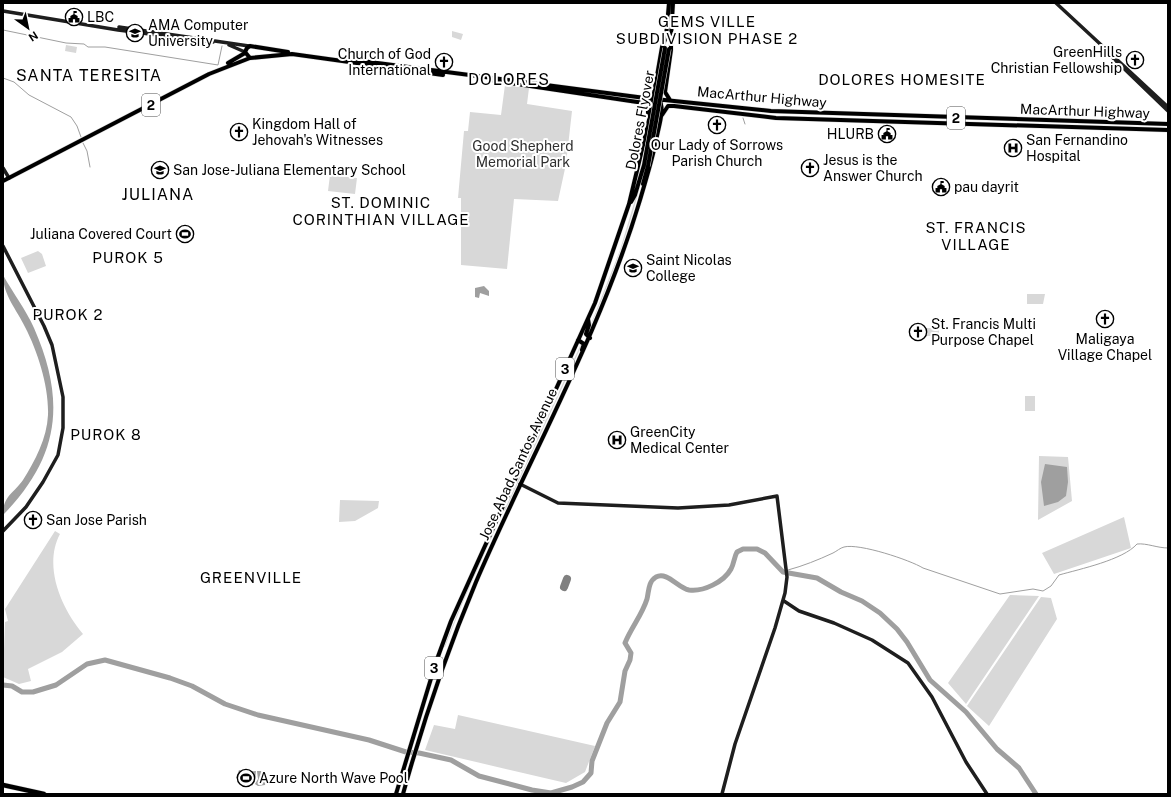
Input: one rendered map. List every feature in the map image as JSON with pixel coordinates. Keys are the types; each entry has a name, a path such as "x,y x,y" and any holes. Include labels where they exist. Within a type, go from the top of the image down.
{"highway":[{"name":"Jose Abad Santos Avenue","path":"396,794 436,662 451,621 588,318 629,204 651,110 662,47 666,37 669,3"},
{"name":"3","path":"671,35 673,3"},
{"name":"Dolores Flyover","path":"641,195 667,48 671,35"},
{"path":"670,100 665,92 671,50 671,35"},
{"name":"Dolores Flyover","path":"666,37 667,48"},
{"name":"MacArthur Highway","path":"3,181 218,70 245,53 249,46 292,54 573,92 646,104"},
{"path":"245,53 252,58 257,52 254,47"},
{"name":"MacArthur Highway","path":"218,70 252,58 292,54"},
{"name":"MacArthur Highway","path":"357,62 362,61 659,99 799,113 1168,124"},
{"path":"658,71 668,73"},
{"name":"Jose Abad Santos Avenue","path":"403,794 412,760 444,664 476,582 520,484 583,354 619,264 649,173 662,110 659,99"},
{"name":"Jose Abad Santos Avenue","path":"646,104 649,109 648,124"},
{"name":"Jose Abad Santos Avenue","path":"660,121 663,111 668,106"},
{"name":"MacArthur Highway","path":"668,106 776,118 1168,130"},
{"path":"651,110 656,107 662,110"},
{"name":"Dolores Flyover","path":"629,204 635,195 646,166"},
{"path":"588,318 589,325 586,334 590,338"},
{"path":"578,340 583,343 581,352 583,354"},
{"path":"500,511 507,513"},
{"path":"497,518 504,520"},
{"path":"440,650 448,653"},
{"path":"436,662 444,664"},
{"path":"3,785 44,794"}],"main road":[{"path":"1056,3 1111,56 1168,107"},
{"path":"3,11 114,29 249,46"},
{"path":"119,27 202,38 213,42"},
{"path":"228,44 245,53"},
{"path":"1111,56 1168,111"},
{"path":"3,168 9,178"},
{"path":"3,246 50,339 58,366 63,397 63,428 58,455 44,482 26,507 3,531"},
{"path":"520,484 558,503 678,508 729,505 777,496 787,575 784,601 733,748 722,794"},
{"path":"784,601 799,611 834,622 872,640 908,663 932,697 966,762 987,794"}],"green space":[{"path":"452,31 463,34 461,40 452,37"},
{"path":"66,45 77,47 76,53 65,51"},
{"name":"Good Shepherd Memorial Park","path":"505,85 529,88 527,104 572,111 566,164 558,201 514,199 507,269 461,265 461,198 458,198 464,131 468,131 470,112 501,115"},
{"path":"645,166 634,209 620,252 587,334 620,250"},
{"path":"330,175 357,178 355,194 328,191"},
{"name":"Juliana Covered Court","path":"184,227 192,230 191,239 177,237 178,229 183,229"},
{"path":"38,251 42,254 46,266 28,273 21,258"},
{"path":"1027,294 1045,294 1043,304 1027,304"},
{"path":"925,328 939,328 939,336 925,336"},
{"path":"581,344 582,345 505,511 504,510"},
{"path":"1025,396 1035,396 1035,411 1025,411"},
{"path":"1039,456 1068,457 1072,501 1038,520"},
{"path":"340,500 379,501 378,508 355,521 339,522"},
{"path":"1124,517 1131,548 1054,574 1042,553"},
{"path":"499,521 445,647 444,647 466,592"},
{"path":"55,531 60,534 55,546 53,559 57,586 68,612 83,634 62,652 28,669 31,681 19,684 3,677 5,622 8,621 5,609"},
{"path":"1010,595 1039,596 966,704 948,683"},
{"path":"1041,597 1051,598 1057,619 989,726 967,706"},
{"path":"458,715 595,746 585,772 566,783 425,750 434,725 455,729"}],"shaded area":[{"path":"3,275 34,328 51,380 53,404 52,427 46,450 36,472 22,493 3,515 3,509 7,499 23,480 40,449 47,424 48,404 45,381 38,358 30,337 5,289"},
{"path":"484,286 489,291 489,296 480,293 479,298 475,297 475,288"},
{"path":"1045,464 1067,467 1068,482 1066,496 1058,502 1044,506 1041,482"},
{"name":"Azure North Wave Pool","path":"239,770 247,772 256,771 255,781 252,786 248,782 236,778"},
{"path":"257,771 261,771 268,776 265,785 258,786 255,784 258,779"}],"waterway":[{"path":"3,30 66,43 84,44 88,47 105,47 218,65 222,46"},
{"path":"3,78 14,82 29,95 71,117 77,126 81,137"},
{"path":"743,118 745,124"},
{"path":"83,143 87,151 90,167"},
{"path":"788,570 799,567 844,547 861,547 896,557 923,568 1000,594 1033,589 1043,591 1051,586 1059,575 1112,559 1122,555 1137,544 1168,548"},
{"path":"3,685 12,686 22,692 33,692 56,685 87,664 105,660 170,678 192,686 225,704 258,715 369,740 406,752 419,753 451,760 479,776 532,790 551,793 583,782 591,773 592,761 607,723 620,702 625,671 630,660 631,653 625,643 645,605 650,584 653,579 664,576 689,590 707,588 728,574 737,552 743,549 757,549 765,553 783,572 817,578 841,592 862,601 880,613 897,629 907,642 930,680 966,712 997,749 1019,768 1036,794"}],"taxiway":[{"path":"564,587 567,579"}],"place":[{"name":"LBC","path":"74,17"},
{"name":"AMA Computer University","path":"135,33"},
{"name":"GreenHills Christian Fellowship","path":"1135,60"},
{"name":"Church of God International","path":"444,62"},
{"name":"Our Lady of Sorrows Parish Church","path":"717,125"},
{"name":"Kingdom Hall of Jehovah's Witnesses","path":"239,132"},
{"name":"HLURB","path":"887,134"},
{"name":"San Fernandino Hospital","path":"1013,148"},
{"name":"Jesus is the Answer Church","path":"810,168"},
{"name":"San Jose-Juliana Elementary School","path":"160,170"},
{"name":"pau dayrit","path":"941,187"},
{"name":"Juliana Covered Court","path":"185,234"},
{"name":"Saint Nicolas College","path":"633,268"},
{"name":"Maligaya Village Chapel","path":"1105,319"},
{"name":"St. Francis Multi Purpose Chapel","path":"918,332"},
{"name":"GreenCity Medical Center","path":"617,440"},
{"name":"San Jose Parish","path":"33,520"},
{"name":"Azure North Wave Pool","path":"246,778"}],"district":[{"name":"GEMS VILLE SUBDIVISION PHASE 2","path":"707,30"},
{"name":"SANTA TERESITA","path":"89,75"},
{"name":"DOLORES","path":"509,79"},
{"name":"DOLORES HOMESITE","path":"902,80"},
{"name":"JULIANA","path":"158,194"},
{"name":"ST. DOMINIC CORINTHIAN VILLAGE","path":"381,212"},
{"name":"ST. FRANCIS VILLAGE","path":"976,236"},
{"name":"PUROK 5","path":"128,258"},
{"name":"PUROK 2","path":"68,315"},
{"name":"PUROK 8","path":"106,435"},
{"name":"GREENVILLE","path":"251,578"}]}
